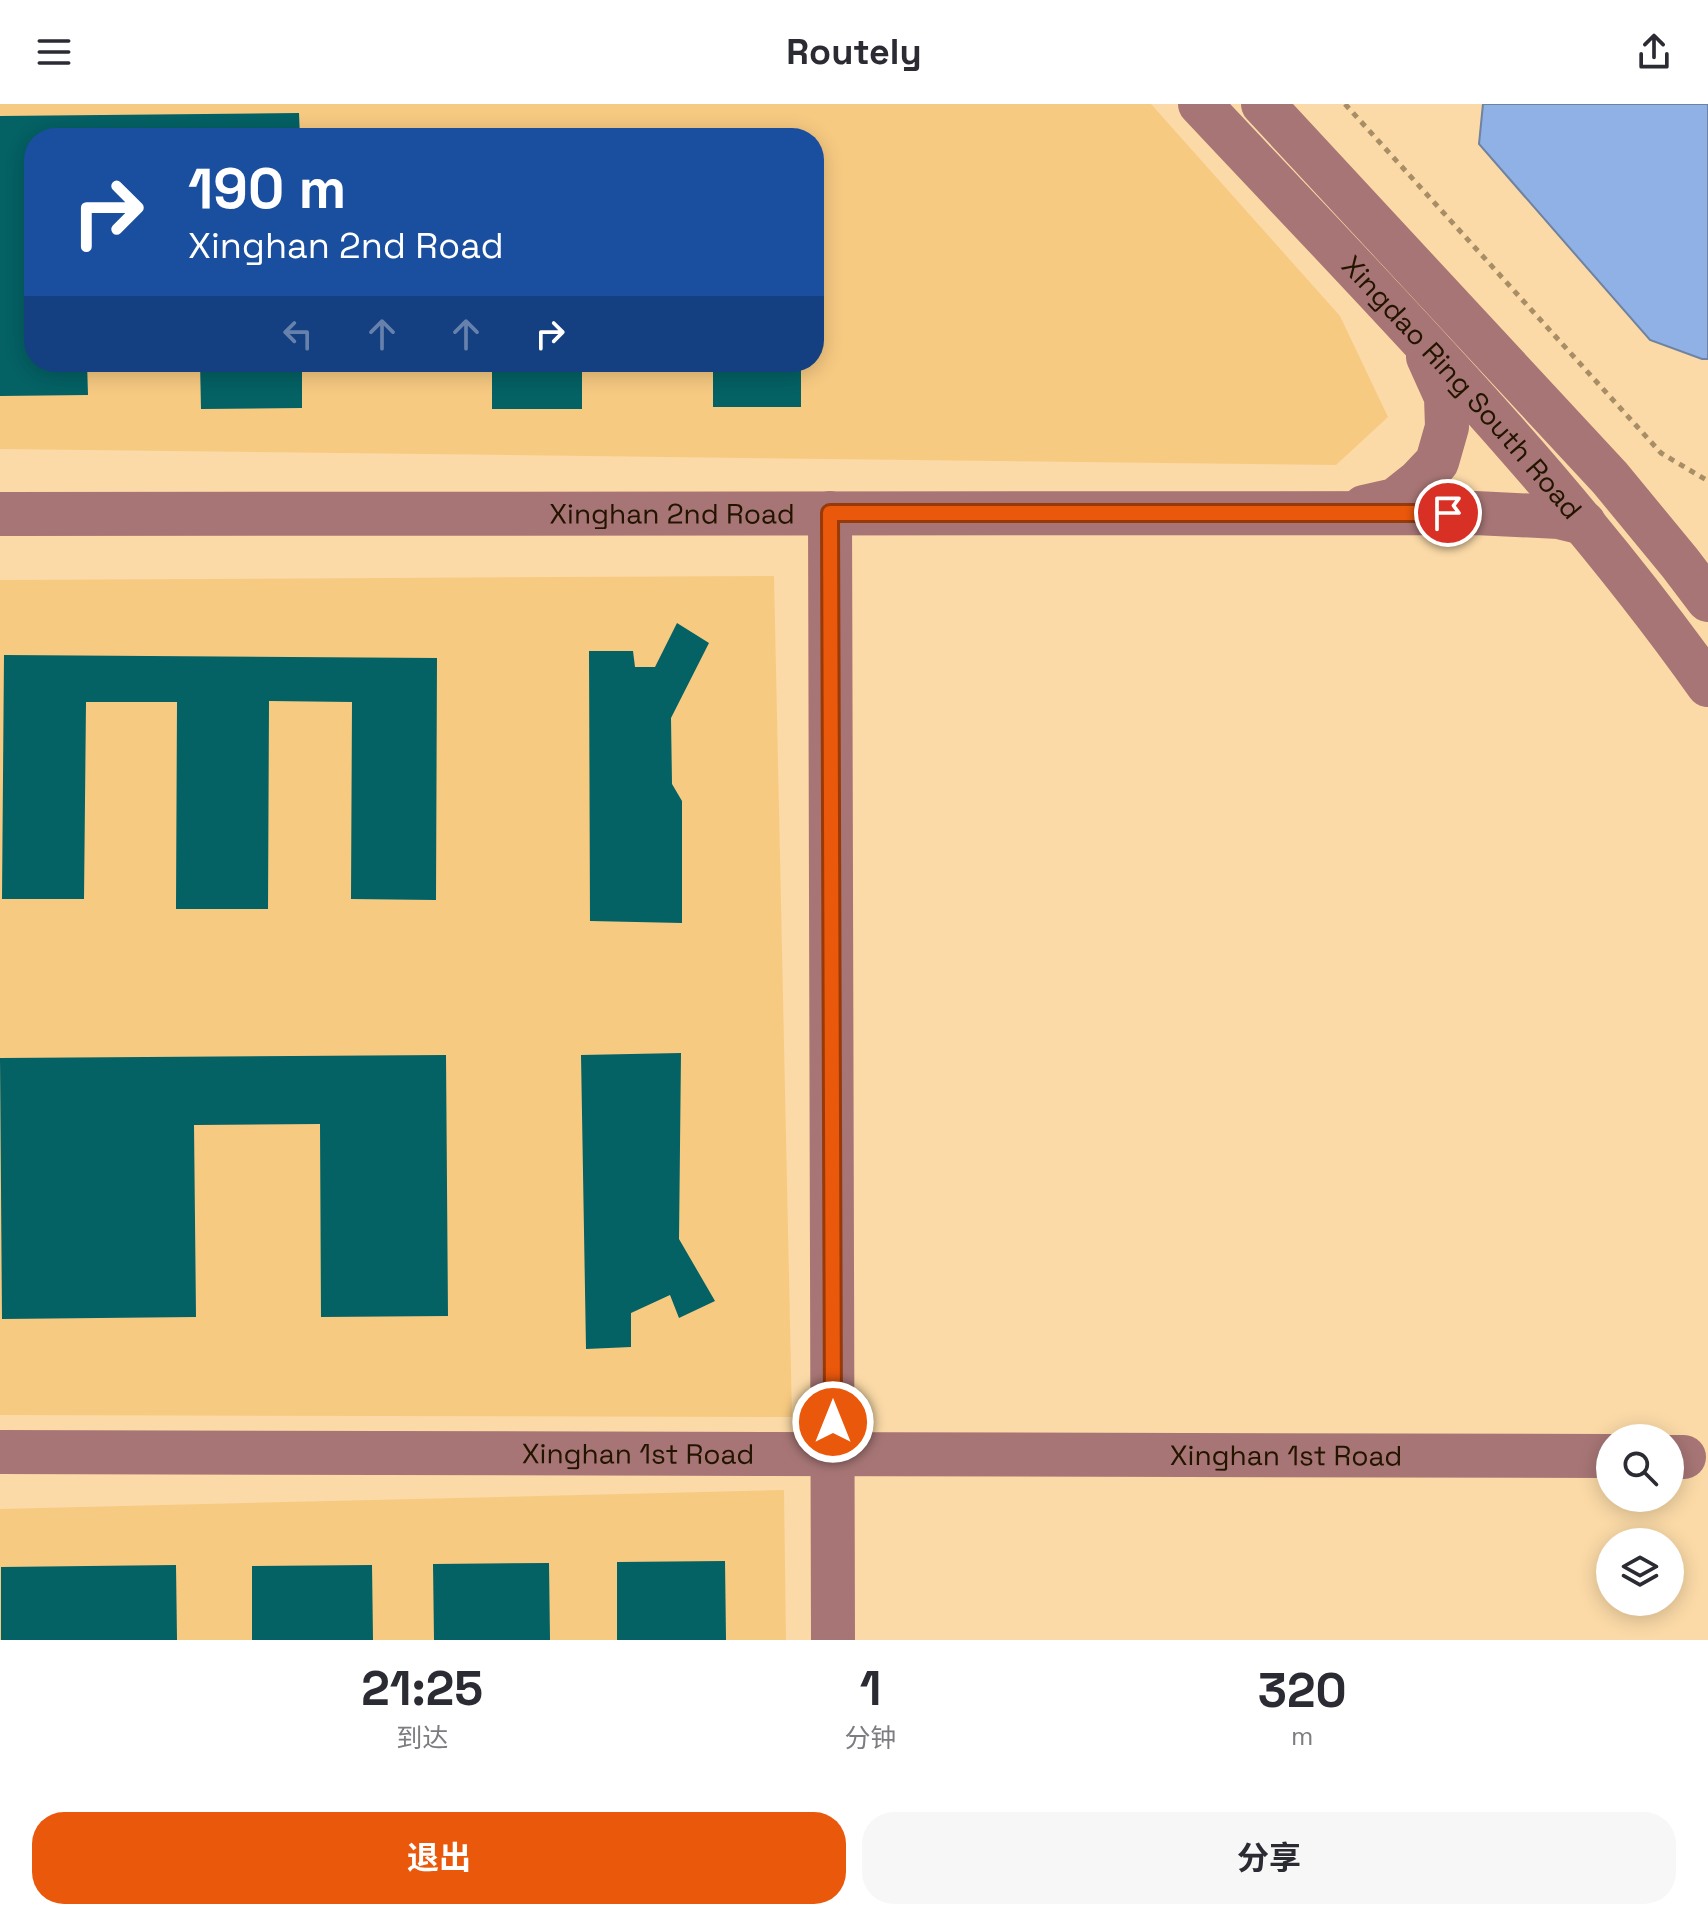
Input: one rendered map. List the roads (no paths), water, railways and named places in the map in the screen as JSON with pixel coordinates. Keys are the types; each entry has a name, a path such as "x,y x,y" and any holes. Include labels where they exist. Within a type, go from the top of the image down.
{"street":[{"name":"Xingdao Ring South Road","path":"1200,104 1421,340 1584,523 1708,685"},
{"name":"Xingdao Ring South Road","path":"1263,104 1610,478 1708,600"},
{"path":"1338,513 1395,500 1437,462 1447,427 1446,397 1421,340"},
{"path":"830,513 833,1640"},
{"name":"Xinghan 2nd Road","path":"0,514 1475,513 1559,517 1584,523"},
{"name":"Xinghan 1st Road","path":"0,1452 1596,1456"}],"water":[{"path":"1483,104 1708,104 1708,359 1650,340 1479,144"}]}
